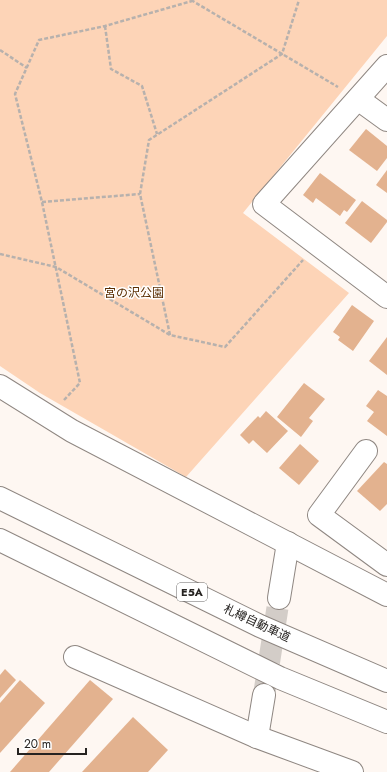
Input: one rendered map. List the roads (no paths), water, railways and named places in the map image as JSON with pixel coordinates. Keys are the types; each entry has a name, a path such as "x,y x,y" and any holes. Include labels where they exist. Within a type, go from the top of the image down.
{"main road":[{"path":"387,66 264,204 387,297"},
{"path":"358,99 387,120"},
{"path":"0,386 72,431 387,595"},
{"path":"366,451 319,515 387,565"},
{"name":"札樽自動車道","path":"0,498 260,626 387,680"},
{"path":"0,540 280,678 387,722"},
{"path":"279,598 288,543"},
{"path":"75,657 257,736 352,772"},
{"path":"257,736 264,696"}],"tunnel":[{"path":"264,695 279,598"}],"park label":[{"name":"宮の沢公園","path":"134,293"}]}
